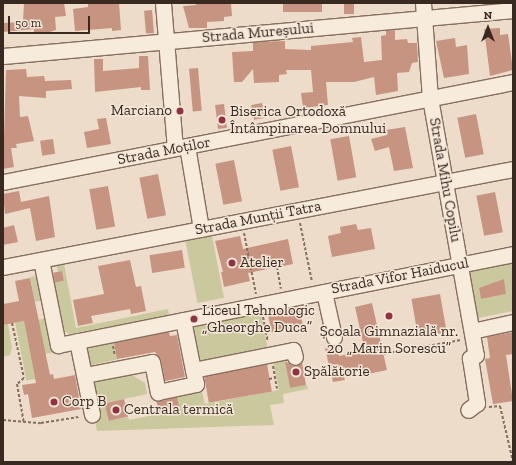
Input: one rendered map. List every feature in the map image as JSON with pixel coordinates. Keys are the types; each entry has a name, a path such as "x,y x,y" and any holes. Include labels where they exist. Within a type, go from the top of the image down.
{"street":[{"path":"163,3 166,42 181,147 201,229"},
{"name":"Strada Mihu Copilu","path":"423,3 430,98 476,355 470,358 477,403 468,410"},
{"name":"Strada Mureșului","path":"3,56 513,10"},
{"name":"Strada Moților","path":"3,182 513,82"},
{"name":"Strada Munții Tatra","path":"3,267 513,169"},
{"name":"Strada Vifor Haiducul","path":"41,260 58,345 513,254"},
{"path":"319,292 334,337"},
{"path":"85,375 152,362 158,392 196,384 183,320"},
{"path":"472,334 513,322"},
{"path":"77,341 92,414"},
{"path":"194,370 293,350 295,357"}],"path":[{"path":"298,210 319,292"},
{"path":"242,221 249,258 261,304"},
{"path":"242,260 249,258"},
{"path":"277,267 283,300"},
{"path":"12,323 24,378 17,384 24,422"},
{"path":"111,334 117,362"},
{"path":"383,354 472,334"},
{"path":"269,379 275,378"},
{"path":"500,406 513,462"},
{"path":"3,420 41,423 92,414"}],"shaded area":[{"path":"212,236 224,298 198,303 185,241"},
{"path":"513,260 513,311 478,318 468,268","holes":["504,280 506,294 481,299 479,288"]},
{"path":"64,264 76,328 168,309 169,316 69,334 60,328 49,279 54,278 55,282 64,281 62,271 58,272 57,267 45,267"},
{"path":"41,275 46,300 35,302 30,277"},
{"path":"260,309 268,350 194,365 186,323"},
{"path":"50,317 56,352 45,354 38,320"},
{"path":"24,321 35,379 26,381 15,323"},
{"path":"8,324 12,348 10,355 3,357 3,325"},
{"path":"112,336 117,359 91,365 86,342"},
{"path":"272,356 285,359 290,388 307,385 308,389 283,394 284,403 270,405 274,425 97,431 87,378 129,373 145,383 147,394 105,403 108,421 128,417 129,420 179,410 177,397 202,392 205,404 279,390"}],"building":[{"path":"24,3 64,3 66,16 55,17 56,30 46,33 34,34 34,29 3,32 3,23 23,22"},
{"path":"88,3 119,3 121,30 112,31 112,28 75,31 73,9 88,7"},
{"path":"196,3 231,3 232,16 224,17 224,21 207,22 207,28 189,28 183,6 196,5"},
{"path":"283,3 322,3 322,12 283,12"},
{"path":"344,3 354,3 354,14 344,14"},
{"path":"152,10 154,33 146,34 144,11"},
{"path":"500,28 500,35 508,34 513,70 490,76 484,29"},
{"path":"395,30 395,40 407,39 408,43 417,43 418,62 412,63 409,72 397,73 398,91 376,95 374,77 354,82 326,82 328,105 303,108 301,93 313,92 311,70 286,70 287,74 279,75 279,82 254,83 253,69 242,82 234,82 232,52 253,51 253,42 285,41 285,49 311,50 311,46 353,42 352,38 361,37 364,62 382,60 381,36 386,35 386,31"},
{"path":"455,38 456,47 467,45 469,74 444,78 436,41"},
{"path":"139,56 148,56 150,90 141,90 141,87 95,92 94,59 103,59 103,71 139,68"},
{"path":"198,68 202,111 193,112 189,69"},
{"path":"26,69 27,77 44,76 45,81 71,80 72,89 46,91 46,98 19,96 20,117 28,116 34,141 16,144 17,148 11,148 14,167 3,169 6,70"},
{"path":"262,103 265,118 254,120 251,105"},
{"path":"224,104 227,128 218,129 215,105"},
{"path":"476,114 484,154 465,158 457,118"},
{"path":"106,118 111,144 87,148 84,132 99,129 97,119"},
{"path":"405,127 413,168 394,171 389,147 375,151 371,139 387,135 386,130"},
{"path":"349,136 356,177 338,181 330,139"},
{"path":"53,139 55,154 42,156 40,141"},
{"path":"291,146 299,187 280,191 272,150"},
{"path":"234,160 242,201 223,205 215,164"},
{"path":"158,174 166,215 147,219 139,178"},
{"path":"108,186 115,226 96,230 89,189"},
{"path":"19,191 21,202 49,196 55,237 36,241 30,208 5,214 3,194"},
{"path":"495,192 503,232 484,236 476,196"},
{"path":"356,224 358,230 371,228 375,249 332,257 328,236 341,233 340,227"},
{"path":"14,225 18,242 3,245 3,228"},
{"path":"240,236 243,249 288,239 293,264 248,273 250,281 224,287 221,272 223,272 215,241"},
{"path":"182,250 185,268 152,273 149,255"},
{"path":"130,260 136,287 141,286 146,311 131,314 130,309 91,316 93,323 78,326 73,300 104,294 98,266"},
{"path":"62,271 64,281 55,283 53,273"},
{"path":"30,278 50,375 53,374 54,379 75,375 81,409 32,418 28,394 24,395 22,385 36,383 24,321 3,325 3,304 19,301 15,281"},
{"path":"504,279 506,294 481,299 479,288"},
{"path":"440,294 447,332 418,337 411,299"},
{"path":"372,303 387,370 368,374 367,369 343,374 345,380 333,382 325,348 337,345 339,356 365,351 355,307"},
{"path":"299,307 303,326 272,332 268,314"},
{"path":"169,332 170,336 177,335 185,377 165,381 161,360 155,352 117,359 114,343"},
{"path":"513,332 513,354 506,355 513,401 493,404 485,359 490,358 487,337"},
{"name":"Spălătorie","path":"285,361 293,366 302,362 306,385 290,388"},
{"path":"267,364 272,392 209,403 204,375"},
{"name":"Centrala termică","path":"177,397 180,410 159,414 157,402"},
{"name":"Centrala termică","path":"124,399 128,417 109,421 105,403"}],"place":[{"name":"Marciano","path":"180,111"},
{"name":"Biserica Ortodoxă Întâmpinarea Domnului","path":"222,120"},
{"name":"Atelier","path":"232,263"},
{"name":"Școala Gimnazială nr. 20 „Marin Sorescu”","path":"389,316"},
{"name":"Liceul Tehnologic „Gheorghe Duca”","path":"194,319"},
{"name":"Spălătorie","path":"296,372"},
{"name":"Corp B","path":"54,402"},
{"name":"Centrala termică","path":"116,410"}]}
